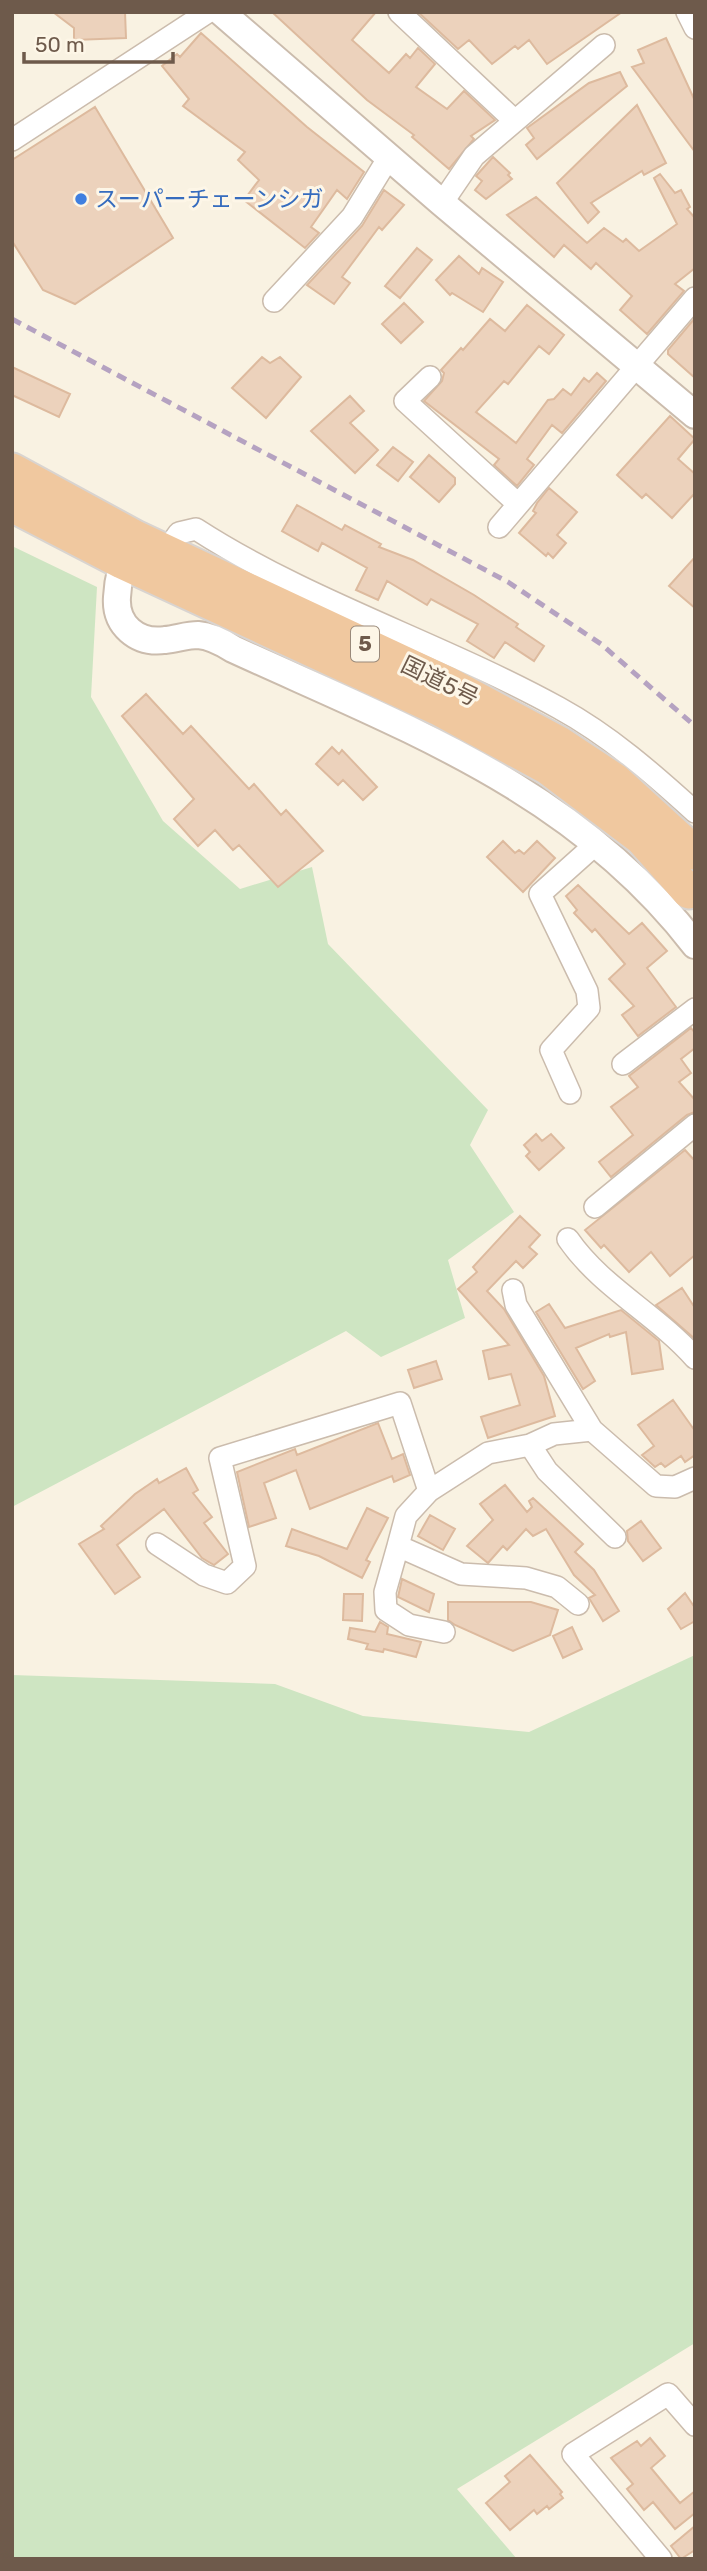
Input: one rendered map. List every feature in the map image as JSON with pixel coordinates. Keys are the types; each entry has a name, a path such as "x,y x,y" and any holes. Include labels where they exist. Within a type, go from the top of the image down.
{"highway":[{"name":"国道5号","path":"12,470 129,550 166,551 449,684 559,743 615,780 695,853"},
{"name":"国道5号","path":"12,505 129,550 548,768 641,838 689,892"}],"street":[{"path":"12,140 208,12"},
{"path":"221,12 442,203 695,415"},
{"path":"399,12 515,121"},
{"path":"687,12 695,28"},
{"path":"442,203 474,156 604,46"},
{"path":"274,301 352,217 388,157"},
{"path":"499,527 695,298"},
{"path":"430,377 405,401 518,504"},
{"path":"166,551 179,533 196,529 235,554 484,670 561,709 620,747 695,811"},
{"path":"129,550 116,607 121,623 133,634 145,640 162,641 198,635 219,640 233,649 453,750 553,810 597,843 644,886 695,945"},
{"path":"570,1093 551,1050 589,1008 587,991 540,894 597,843"},
{"path":"623,1064 695,1009"},
{"path":"595,1207 695,1125"},
{"path":"568,1239 583,1261 643,1308 695,1358"},
{"path":"513,1290 516,1306 592,1430 656,1486 675,1488 695,1478"},
{"path":"157,1544 204,1575 228,1583 245,1566 220,1458 400,1403 429,1491"},
{"path":"444,1632 409,1625 386,1610 385,1592 406,1516 429,1491 488,1453 530,1445 554,1434 592,1430"},
{"path":"530,1445 547,1471 615,1537"},
{"path":"398,1546 461,1574 526,1578 557,1587 578,1604"},
{"path":"661,2559 573,2454 668,2394 695,2426"}],"green space":[{"path":"12,546 97,587 91,697 163,821 240,889 312,867 328,944 488,1110 470,1145 514,1212 448,1260 465,1318 381,1357 346,1331 12,1507"},
{"path":"695,1655 695,2343 457,2489 517,2559 12,2559 12,1675 275,1684 363,1716 529,1732"}],"building":[{"path":"53,12 125,12 126,38 74,40 74,28"},
{"path":"272,12 376,12 352,40 389,73 406,54 410,58 418,48 435,64 416,87 447,109 464,91 495,120 471,136 474,139 449,169 412,137 414,135 367,100"},
{"path":"418,12 622,12 547,64 529,40 518,49 515,46 492,64 469,40 458,49"},
{"path":"201,33 307,127 364,172 347,199 337,190 311,227 319,233 305,248 244,200 259,180 238,160 245,152 183,106 189,99 162,66 177,54 180,57"},
{"path":"666,38 695,101 695,152 632,67 644,63 638,50"},
{"path":"620,72 627,86 537,159 526,145 534,138 527,128 589,83"},
{"path":"637,105 666,163 644,175 642,171 591,203 599,212 588,223 557,183"},
{"name":"スーパーチェーンシガ","path":"95,107 173,238 75,304 43,290 12,241 12,160"},
{"path":"493,157 510,173 508,175 512,179 486,199 475,190 482,181 476,176"},
{"path":"660,174 675,193 681,190 690,207 687,209 695,218 695,268 675,284 684,291 647,334 620,310 632,296 596,263 591,269 564,245 554,257 507,215 536,197 587,243 604,228 623,242 626,239 639,251 677,224 654,178"},
{"path":"384,190 404,205 382,230 379,227 342,277 350,283 334,304 307,285 362,226"},
{"path":"417,248 432,260 400,298 385,286"},
{"path":"459,256 479,274 482,268 503,282 483,312 452,293 450,295 436,280"},
{"path":"404,303 423,322 401,343 382,324"},
{"path":"527,305 564,335 549,354 539,346 508,384 504,381 476,412 516,443 548,400 554,399 563,389 571,395 584,378 589,382 597,373 606,381 562,433 552,425 527,459 534,465 517,486 494,465 499,459 424,401 442,381 444,373 441,370 490,319 505,331"},
{"path":"695,318 695,378 668,354 668,350"},
{"path":"262,357 270,363 280,357 301,377 266,418 232,388"},
{"path":"12,367 70,394 59,417 12,395"},
{"path":"350,396 364,411 350,423 378,450 355,473 311,431"},
{"path":"670,416 695,439 678,459 695,474 695,493 672,518 646,494 642,498 617,475"},
{"path":"393,447 413,462 398,481 377,465"},
{"path":"429,455 455,478 455,484 439,502 410,477"},
{"path":"549,488 577,512 557,535 566,543 553,558 548,553 546,556 519,533 536,513 533,511 537,503"},
{"path":"297,505 342,530 345,525 381,544 379,547 413,560 474,595 518,624 516,627 544,646 534,661 505,642 494,658 467,641 478,624 431,599 427,605 387,581 378,600 356,590 367,568 322,543 318,551 282,531"},
{"path":"695,557 695,608 669,586"},
{"path":"146,694 183,734 191,726 249,789 254,784 281,815 286,810 323,851 278,887 239,845 233,850 215,830 198,846 174,819 194,799 122,716"},
{"path":"332,747 339,754 342,750 377,787 363,800 343,780 338,785 316,764"},
{"path":"503,841 515,853 519,850 524,854 537,841 555,858 523,892 487,857"},
{"path":"578,885 629,934 642,923 667,951 647,968 676,1007 638,1036 622,1015 634,1006 609,979 625,964 595,929 592,932 574,913 577,910 566,896"},
{"path":"691,1028 695,1033 695,1048 681,1059 691,1073 679,1082 695,1100 695,1112 687,1115 611,1177 599,1162 633,1135 611,1107 638,1087 629,1076"},
{"path":"536,1134 542,1141 551,1134 564,1148 539,1170 526,1156 530,1152 524,1145"},
{"path":"685,1150 695,1161 695,1255 670,1276 651,1252 629,1272 604,1245 601,1248 585,1230"},
{"path":"520,1216 540,1235 529,1247 537,1254 523,1268 516,1261 487,1291 504,1309 544,1376 555,1416 488,1438 481,1417 520,1405 511,1374 489,1379 483,1351 509,1345 458,1289 477,1272 473,1267"},
{"path":"682,1288 695,1308 695,1339 656,1305"},
{"path":"549,1304 565,1328 621,1310 659,1341 663,1369 632,1374 626,1332 610,1337 609,1334 576,1348 595,1381 583,1389 536,1312"},
{"path":"436,1361 442,1379 414,1388 408,1370"},
{"path":"673,1400 695,1431 695,1455 685,1462 681,1456 665,1467 661,1463 655,1467 642,1455 654,1446 638,1425"},
{"path":"378,1423 392,1459 403,1454 410,1475 394,1482 392,1476 310,1509 296,1470 264,1483 276,1518 249,1527 237,1472 295,1449 297,1455"},
{"path":"186,1468 198,1490 193,1493 212,1517 204,1523 228,1554 214,1565 202,1558 164,1509 117,1545 140,1577 115,1594 79,1544 104,1529 101,1526 135,1494 157,1479 159,1483"},
{"path":"505,1485 527,1512 532,1507 529,1501 533,1498 583,1544 575,1552 594,1570 619,1611 603,1621 589,1598 595,1595 574,1575 546,1529 533,1536 526,1529 507,1550 503,1546 488,1563 467,1546 493,1520 480,1504"},
{"path":"367,1508 388,1518 366,1560 370,1562 362,1578 319,1556 286,1546 292,1529 347,1549"},
{"path":"430,1515 455,1529 443,1550 418,1536"},
{"path":"641,1521 661,1548 643,1561 628,1541 627,1531"},
{"path":"402,1579 434,1594 429,1612 398,1597"},
{"path":"685,1593 695,1608 695,1621 681,1629 668,1609"},
{"path":"344,1594 363,1594 362,1621 343,1620"},
{"path":"448,1602 531,1602 558,1610 550,1635 513,1651 448,1620"},
{"path":"380,1622 388,1627 387,1634 421,1642 416,1657 384,1649 383,1652 366,1649 368,1644 348,1639 350,1628 375,1632"},
{"path":"572,1627 582,1649 563,1658 553,1636"},
{"path":"650,2438 665,2456 651,2468 680,2503 695,2491 695,2513 675,2529 653,2502 644,2510 627,2489 633,2484 611,2458 637,2441 641,2446"},
{"path":"530,2455 562,2492 560,2494 563,2498 537,2514 534,2510 510,2530 486,2503 510,2482 505,2476"},
{"path":"695,2526 695,2550 681,2559 671,2546"}],"railway":[{"path":"12,319 508,582 601,644 695,726"}],"place":[{"name":"スーパーチェーンシガ","path":"81,199"}]}
